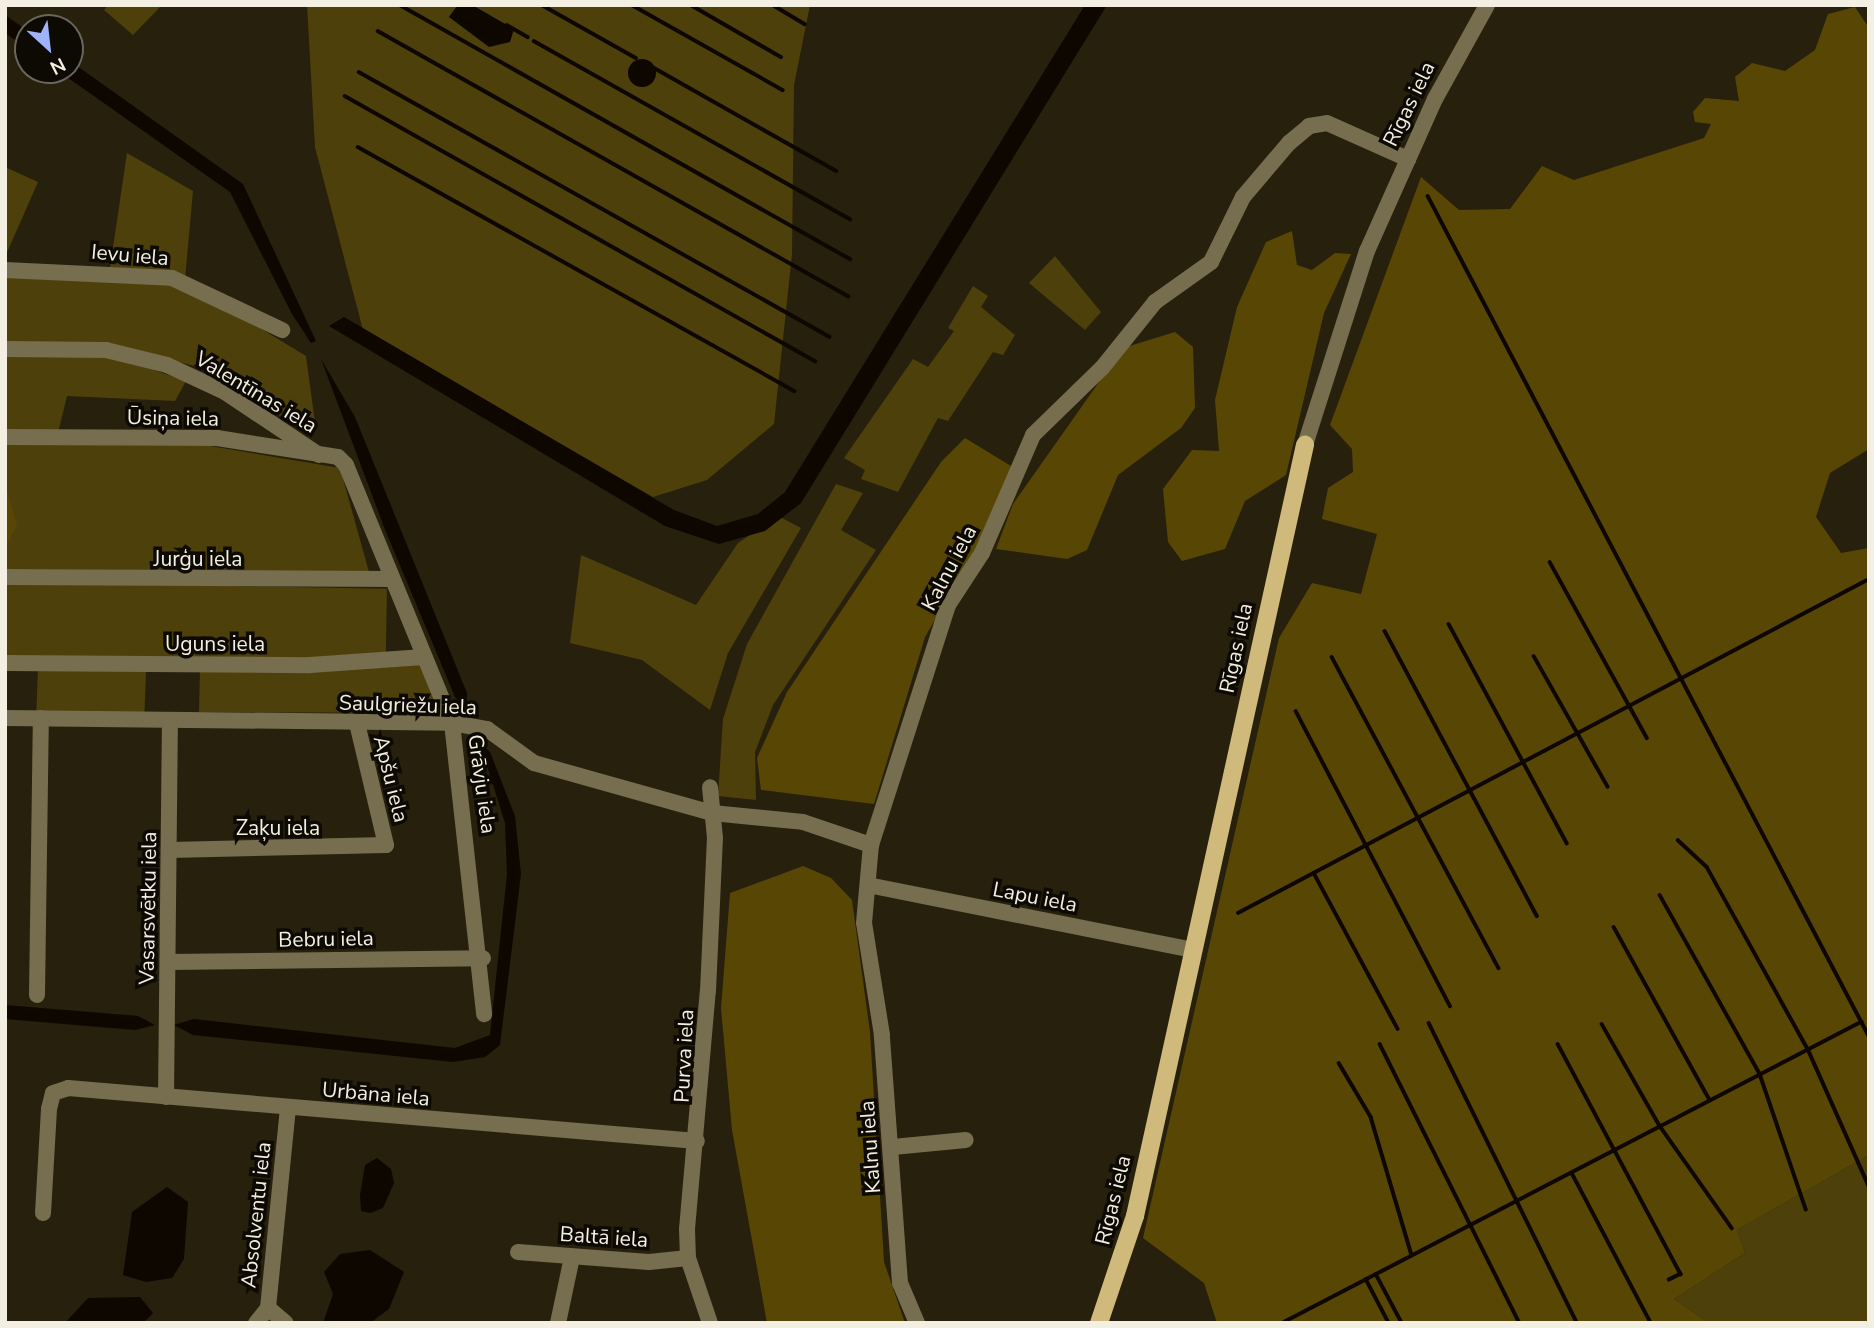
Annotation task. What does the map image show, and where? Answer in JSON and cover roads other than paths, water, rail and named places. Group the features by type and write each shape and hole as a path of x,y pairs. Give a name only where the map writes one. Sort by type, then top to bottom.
{"main road":[{"name":"Rīgas iela","path":"1099,1323 1135,1216 1305,445"}],"street":[{"name":"Rīgas iela","path":"1305,445 1352,289 1408,159 1487,5"},
{"name":"Kalnu iela","path":"917,1323 900,1283 893,1147 866,947 868,885 871,845 948,605 982,553 1046,419 1102,368 1155,302 1211,262 1259,175 1309,126 1327,122 1408,159"},
{"name":"Ievu iela","path":"5,270 172,278 282,330"},
{"name":"Valentīnas iela","path":"5,349 106,350 167,365 225,392 319,455"},
{"name":"Ūsiņa iela","path":"5,437 217,438 338,457"},
{"name":"Grāvju iela","path":"338,457 452,723 482,958 484,1014"},
{"name":"Jurģu iela","path":"5,577 390,579"},
{"name":"Uguns iela","path":"5,663 310,666 424,657"},
{"name":"Saulgriežu iela","path":"5,718 452,723 486,729 534,763 712,813 803,822 871,845"},
{"path":"37,995 41,718"},
{"name":"Vasarsvētku iela","path":"166,1097 170,721"},
{"name":"Apšu iela","path":"357,723 386,845"},
{"name":"Purva iela","path":"710,787 712,813 697,1141 688,1258 710,1323"},
{"name":"Zaķu iela","path":"170,850 386,845"},
{"name":"Lapu iela","path":"868,885 1193,950"},
{"name":"Bebru iela","path":"169,962 482,958"},
{"name":"Urbāna iela","path":"43,1213 53,1093 68,1088 697,1141"},
{"name":"Absolventu iela","path":"256,1323 268,1308 288,1108"},
{"path":"893,1147 966,1140"},
{"name":"Baltā iela","path":"518,1252 572,1257 688,1258"},
{"path":"558,1323 572,1257"},
{"path":"268,1308 286,1323"}],"waterway":[{"path":"400,5 850,259"},
{"path":"542,5 636,58"},
{"path":"632,5 783,90"},
{"path":"691,5 781,57"},
{"path":"773,5 805,24"},
{"path":"507,25 528,37"},
{"path":"378,31 848,296"},
{"path":"534,41 850,219"},
{"path":"649,65 836,171"},
{"path":"359,72 830,337"},
{"path":"345,96 815,361"},
{"path":"358,147 794,391"},
{"path":"1428,196 1869,1036"},
{"path":"1550,562 1647,738"},
{"path":"1238,913 1869,579"},
{"path":"1449,624 1567,843"},
{"path":"1385,631 1537,916"},
{"path":"1534,656 1608,787"},
{"path":"1332,657 1499,968"},
{"path":"1296,711 1450,1006"},
{"path":"1678,840 1707,867 1808,1049 1869,1186"},
{"path":"1314,873 1398,1029"},
{"path":"1660,895 1760,1074 1806,1209"},
{"path":"1614,927 1710,1100"},
{"path":"1282,1323 1861,1022"},
{"path":"1429,1023 1577,1323"},
{"path":"1602,1024 1660,1126 1732,1228"},
{"path":"1380,1044 1520,1323"},
{"path":"1558,1044 1681,1274 1669,1280"},
{"path":"1339,1063 1371,1117 1412,1255"},
{"path":"1572,1173 1651,1323"},
{"path":"1376,1274 1402,1323"},
{"path":"1366,1279 1389,1323"}]}
